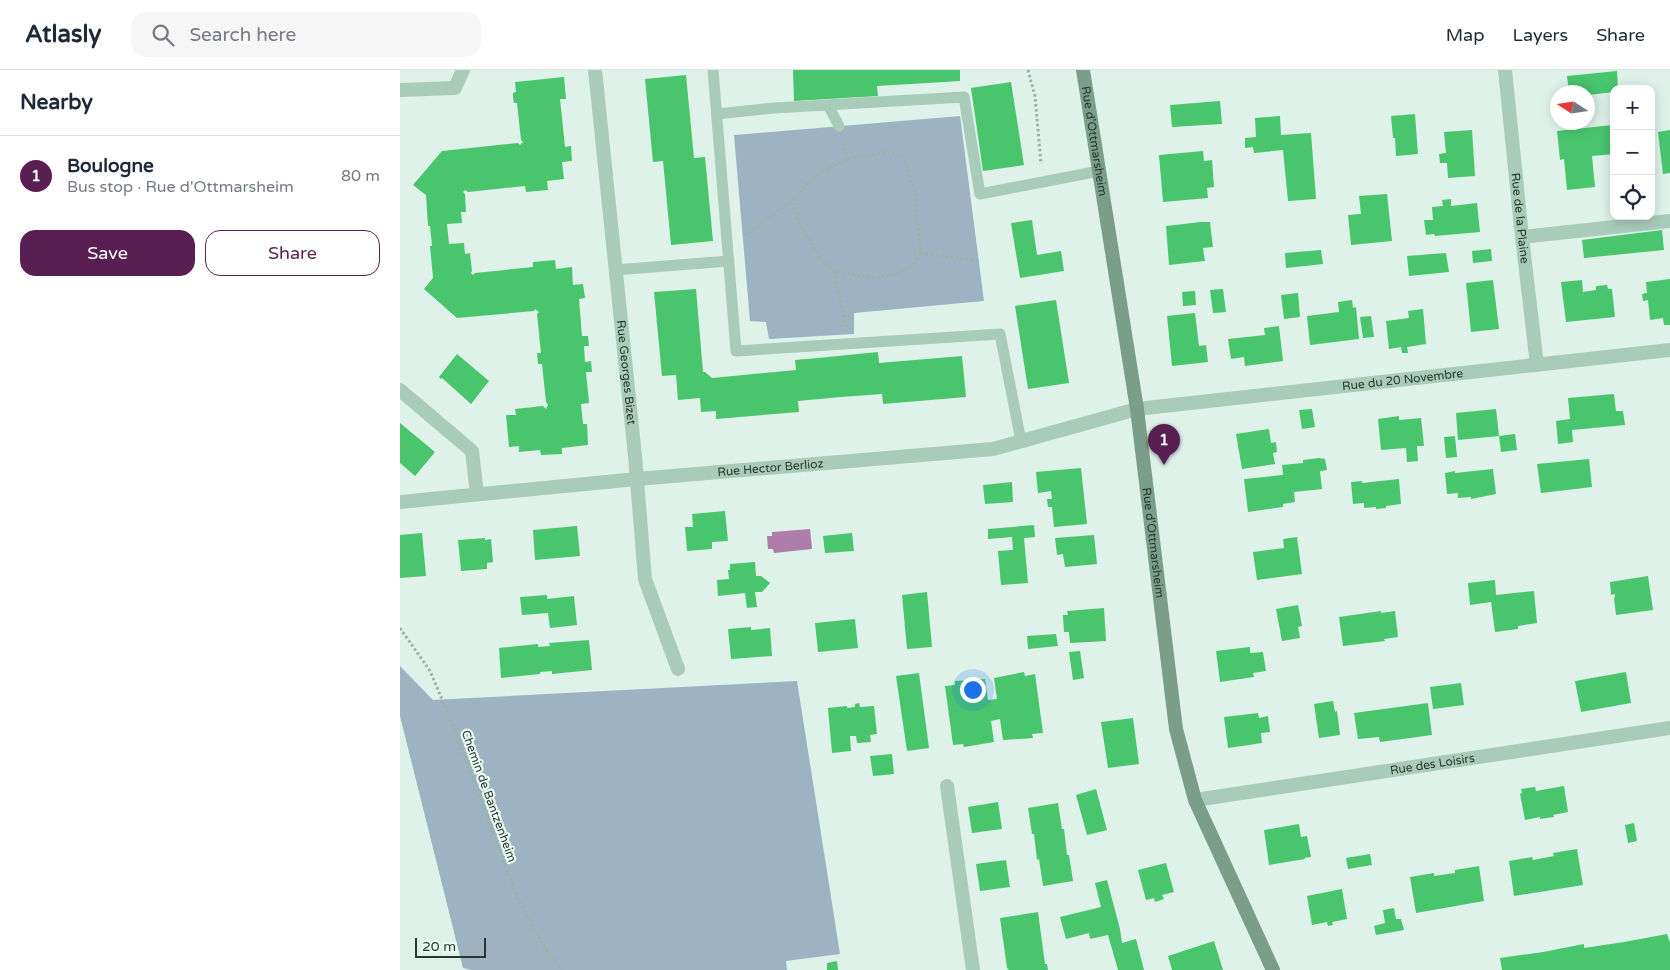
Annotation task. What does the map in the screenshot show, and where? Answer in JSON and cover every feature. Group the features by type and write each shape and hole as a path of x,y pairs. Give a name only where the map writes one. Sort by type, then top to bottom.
{"main road":[{"name":"Rue d'Ottmarsheim","path":"1083,70 1137,409 1176,729 1195,800 1273,970"}],"street":[{"path":"400,90 455,88 463,70"},
{"name":"Rue Georges Bizet","path":"594,70 637,479 645,579 678,669"},
{"name":"Rue de la Plaine","path":"1504,70 1537,365"},
{"path":"1522,237 1670,221"},
{"name":"Rue du 20 Novembre","path":"1137,409 1670,350"},
{"path":"400,390 472,451 478,494"},
{"name":"Rue Hector Berlioz","path":"400,502 637,479 993,449 1137,409"},
{"name":"Rue des Loisirs","path":"1195,800 1670,728"},
{"path":"947,786 972,970"}],"lane":[{"path":"714,70 736,351 849,339 1000,334 1022,441"},
{"path":"717,114 774,108 964,97 980,194 1099,171"},
{"path":"828,105 839,126"},
{"path":"616,270 729,261"}],"path":[{"path":"1028,70 1035,96 1042,182"},
{"path":"743,238 792,201 812,178 847,159 888,152 904,158 914,190 921,253 912,266 894,275 873,278 834,271 820,258 802,229 792,201"},
{"path":"921,253 979,261"},
{"path":"834,271 849,339"},
{"name":"Chemin de Bantzenheim","path":"400,628 430,671 455,730 518,900 549,955 562,970"}],"shaded area":[{"path":"960,116 984,301 854,313 854,334 769,339 766,322 750,321 734,135"},
{"path":"810,529 812,549 774,553 773,549 768,549 767,536 772,536 772,532"},
{"path":"400,666 433,700 797,681 840,954 786,961 787,970 471,970 463,968 400,716"}],"building":[{"path":"793,70 960,70 960,81 877,86 878,96 794,101"},
{"path":"1617,71 1618,85 1610,85 1610,92 1595,94 1595,85 1568,85 1567,76"},
{"path":"686,75 694,158 705,157 713,241 671,245 663,161 653,162 645,79"},
{"path":"564,77 566,99 560,99 565,147 571,146 572,161 562,162 564,179 547,181 548,190 526,192 525,186 468,192 465,190 463,192 465,194 466,212 461,212 462,223 447,224 449,244 464,243 465,254 470,253 471,273 473,275 475,273 533,267 533,262 555,260 556,269 572,267 573,285 583,284 585,298 579,299 582,336 588,336 589,346 584,346 585,362 591,361 592,372 586,372 589,403 581,404 583,424 587,424 588,445 562,448 562,454 541,455 540,450 519,452 519,446 509,447 506,415 516,415 515,409 543,406 546,409 548,405 546,402 542,364 538,364 537,353 541,353 537,314 539,312 535,309 534,311 457,318 424,289 433,278 430,226 428,226 426,195 413,185 442,151 518,143 520,145 523,142 521,140 517,103 514,103 513,97 513,93 516,92 515,82"},
{"path":"1011,82 1024,165 983,171 971,88"},
{"path":"1220,101 1222,124 1172,127 1170,105"},
{"path":"1415,114 1418,154 1396,156 1391,116"},
{"path":"1280,116 1281,135 1311,133 1316,199 1288,201 1283,150 1254,153 1253,147 1245,148 1245,138 1256,137 1255,118"},
{"path":"1610,125 1610,154 1592,156 1595,187 1567,190 1564,159 1560,160 1557,131 1595,130 1595,127"},
{"path":"1472,130 1475,176 1448,178 1447,163 1440,163 1439,154 1446,153 1444,132"},
{"path":"1670,130 1670,173 1663,174 1658,132"},
{"path":"1203,151 1204,161 1212,160 1214,187 1207,188 1208,198 1163,202 1159,155"},
{"path":"1387,194 1392,241 1351,245 1348,215 1361,214 1359,196"},
{"path":"1451,199 1451,206 1477,203 1480,232 1426,235 1424,220 1433,220 1432,207 1443,206 1442,200"},
{"path":"1032,220 1037,255 1061,251 1064,271 1020,278 1011,223"},
{"path":"1210,222 1213,247 1203,248 1205,261 1169,265 1166,226"},
{"path":"1662,230 1664,250 1584,258 1582,240"},
{"path":"1491,249 1492,261 1473,263 1472,251"},
{"path":"1321,250 1323,264 1286,268 1285,253"},
{"path":"1446,253 1449,272 1409,276 1407,256"},
{"path":"1670,279 1670,325 1664,325 1663,318 1650,320 1648,300 1643,301 1642,294 1647,293 1646,282"},
{"path":"1493,280 1499,329 1471,332 1466,283"},
{"path":"1582,280 1583,292 1596,290 1596,286 1607,285 1608,289 1612,289 1615,317 1566,322 1561,282"},
{"path":"696,289 703,372 712,378 796,370 795,360 878,352 879,363 962,356 966,397 883,404 882,394 841,397 798,401 799,412 716,419 716,411 701,412 700,398 678,400 676,375 662,376 654,292"},
{"path":"1223,289 1226,312 1213,313 1210,290"},
{"path":"1195,291 1196,305 1183,306 1182,292"},
{"path":"1298,293 1300,317 1284,319 1281,295"},
{"path":"1056,300 1069,383 1028,389 1015,306"},
{"path":"1352,300 1353,308 1356,307 1359,339 1310,345 1307,316 1339,312 1338,302"},
{"path":"1423,309 1426,344 1407,347 1408,353 1402,353 1401,347 1389,349 1386,321 1409,318 1408,311"},
{"path":"1195,313 1199,346 1206,345 1208,362 1172,366 1167,316"},
{"path":"1371,316 1374,337 1363,338 1360,317"},
{"path":"1279,326 1283,361 1245,366 1244,357 1231,359 1228,339 1265,335 1264,328"},
{"path":"457,354 489,381 471,404 439,377"},
{"path":"1614,394 1616,411 1623,411 1625,425 1572,430 1573,442 1558,444 1556,421 1570,419 1568,398"},
{"path":"1312,409 1315,427 1302,429 1299,410"},
{"path":"1496,409 1499,436 1458,440 1456,413"},
{"path":"1399,416 1399,420 1421,418 1424,446 1417,446 1418,461 1407,462 1406,448 1381,450 1378,419"},
{"path":"400,423 435,452 415,476 400,463"},
{"path":"1269,429 1271,443 1276,442 1277,452 1273,453 1275,464 1242,469 1236,434"},
{"path":"1515,434 1517,450 1501,452 1499,436"},
{"path":"1455,436 1457,457 1446,458 1444,437"},
{"path":"1325,459 1327,470 1320,471 1322,489 1294,492 1295,502 1283,504 1283,507 1248,512 1244,479 1283,475 1282,465 1303,463 1303,460"},
{"path":"1589,459 1592,487 1541,493 1537,464"},
{"path":"1081,468 1087,524 1054,527 1052,507 1048,507 1047,499 1052,499 1051,491 1038,493 1036,472"},
{"path":"1493,469 1496,494 1471,499 1471,497 1458,498 1458,493 1447,494 1445,473"},
{"path":"1399,479 1401,504 1376,509 1376,507 1364,508 1364,503 1353,504 1351,482 1362,481 1362,483"},
{"path":"1012,482 1013,502 985,504 983,485"},
{"path":"725,511 728,541 712,542 712,549 687,551 685,527 693,527 692,514"},
{"path":"1034,525 1035,537 1024,538 1028,583 1001,585 998,551 1013,550 1012,537 988,539 988,529"},
{"path":"577,526 580,556 535,560 533,530"},
{"path":"422,533 426,576 400,578 400,535"},
{"path":"852,533 854,551 825,553 823,536"},
{"path":"1094,535 1097,564 1065,567 1063,554 1057,555 1055,538"},
{"path":"1297,537 1302,574 1257,580 1253,552 1284,548 1283,539"},
{"path":"485,538 485,540 491,539 493,562 487,563 487,569 461,571 458,540"},
{"path":"755,562 756,576 761,576 770,583 762,592 755,592 757,607 747,608 745,593 718,596 717,580 729,579 728,570 730,570 730,564"},
{"path":"1648,576 1653,610 1616,615 1615,594 1611,595 1610,582"},
{"path":"1495,580 1496,595 1534,591 1537,623 1518,626 1518,629 1495,632 1491,602 1470,605 1468,583"},
{"path":"927,592 932,647 907,649 902,595"},
{"path":"547,595 547,599 574,596 577,625 550,628 548,613 522,615 520,597"},
{"path":"1298,605 1302,626 1298,627 1300,638 1282,641 1276,609"},
{"path":"1104,608 1106,641 1070,643 1069,632 1064,632 1063,615 1068,615 1067,611"},
{"path":"1381,611 1381,613 1395,611 1398,637 1384,639 1385,641 1343,646 1339,617"},
{"path":"855,619 858,648 818,652 815,623"},
{"path":"751,627 751,630 770,628 772,656 731,659 728,629"},
{"path":"1056,634 1058,646 1028,649 1027,636"},
{"path":"589,640 592,670 552,674 552,671 540,672 540,674 501,678 499,648 538,644 538,647 550,646 549,643"},
{"path":"1250,647 1250,653 1263,652 1266,671 1253,673 1254,677 1220,682 1216,651"},
{"path":"1080,651 1084,678 1073,680 1069,652"},
{"path":"1024,672 1025,676 1035,674 1043,733 1032,734 1033,738 1003,740 1000,719 991,721 994,742 964,747 963,744 953,745 945,686 955,685 955,681 985,679 988,700 997,699 994,678"},
{"path":"1626,672 1631,703 1581,712 1575,681"},
{"path":"919,673 929,748 907,751 896,676"},
{"path":"1461,683 1464,705 1433,709 1430,687"},
{"path":"1333,701 1335,712 1337,711 1340,735 1319,738 1314,704"},
{"path":"859,703 860,707 874,706 877,734 870,735 871,742 857,743 856,736 850,736 851,751 832,753 828,708 855,707 855,704"},
{"path":"1428,703 1432,735 1380,742 1379,737 1358,739 1354,713"},
{"path":"1258,713 1259,718 1268,716 1270,732 1261,733 1262,743 1228,748 1224,717"},
{"path":"1133,718 1139,764 1108,768 1101,722"},
{"path":"892,754 894,774 873,776 870,756"},
{"path":"1564,786 1568,812 1553,815 1554,817 1525,820 1520,794 1522,793 1521,789 1535,787 1536,791"},
{"path":"1096,789 1107,830 1087,835 1076,795"},
{"path":"998,802 1002,829 972,833 968,807"},
{"path":"1058,803 1073,881 1043,886 1028,808"},
{"path":"1634,823 1637,841 1628,843 1625,825"},
{"path":"1299,824 1301,837 1307,836 1311,857 1269,865 1264,830"},
{"path":"1577,849 1583,885 1514,896 1509,861 1532,857 1533,860 1554,856 1553,853"},
{"path":"1370,854 1372,865 1348,869 1346,858"},
{"path":"1006,860 1010,887 980,891 976,864"},
{"path":"1166,863 1174,892 1162,895 1164,899 1155,902 1154,898 1146,900 1138,870"},
{"path":"1479,866 1484,901 1416,913 1410,877 1434,873 1434,876 1455,873 1455,870"},
{"path":"1107,880 1122,943 1136,939 1144,970 1118,970 1108,935 1090,939 1089,933 1066,939 1060,917 1101,907 1095,883"},
{"path":"1342,889 1347,919 1332,922 1333,925 1328,926 1327,922 1312,925 1307,896"},
{"path":"1394,908 1396,919 1401,919 1404,930 1376,935 1374,926 1385,923 1383,910"},
{"path":"1038,912 1045,964 1047,964 1048,970 1009,970 1007,968 1000,918"},
{"path":"1667,934 1670,943 1670,970 1502,970 1500,958 1584,944 1584,948"},
{"path":"1214,941 1223,970 1172,970 1168,956"},
{"path":"837,961 838,970 827,970 827,963"}],"place":[{"name":"Boulogne","path":"1164,465"}]}
